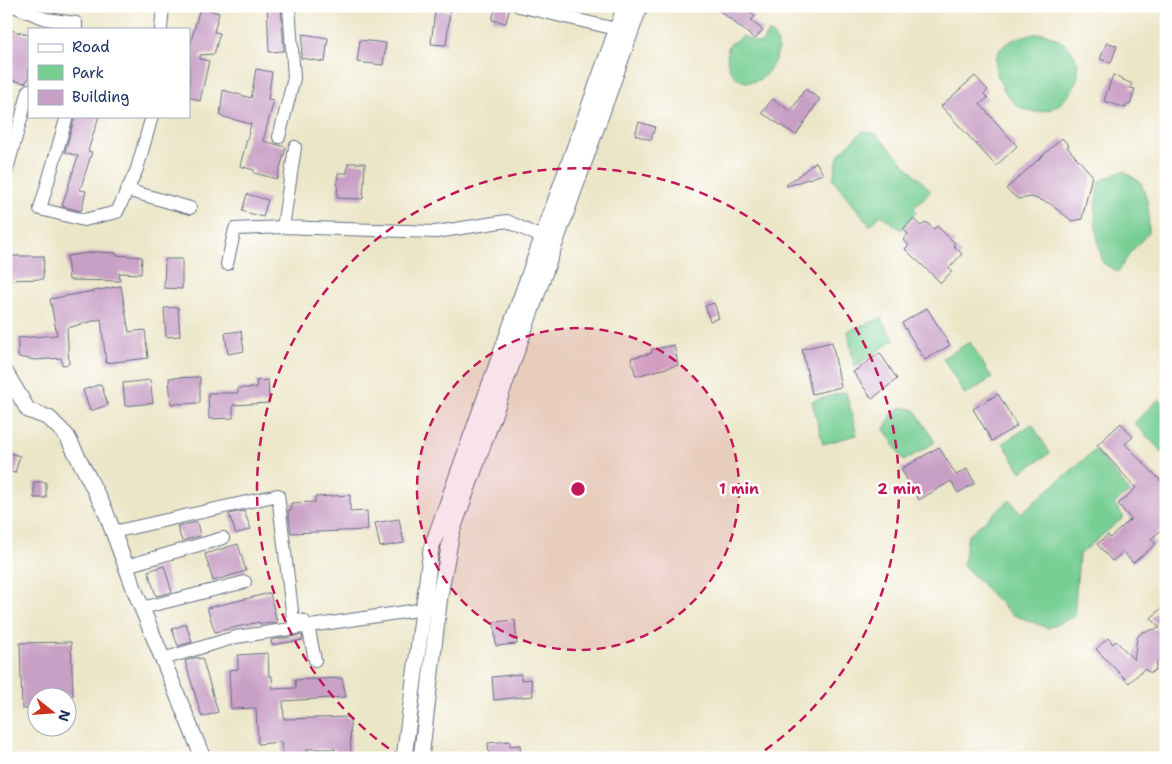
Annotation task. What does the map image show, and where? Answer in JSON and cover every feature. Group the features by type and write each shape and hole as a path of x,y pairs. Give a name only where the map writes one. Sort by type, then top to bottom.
{"street":[{"path":"13,6 44,24 76,23 76,28"},
{"path":"161,28 163,6"},
{"path":"279,137 294,78 289,6"},
{"path":"519,6 616,29"},
{"path":"404,758 430,549 625,6"},
{"path":"421,758 439,608 452,532 640,6"},
{"path":"6,173 28,94"},
{"path":"66,118 40,209 84,220 117,212 137,169 151,118"},
{"path":"283,227 295,147"},
{"path":"126,190 190,208"},
{"path":"227,264 235,229 283,227 436,232 507,221 541,237"},
{"path":"6,373 28,410 49,418 67,436 105,510 142,608 203,758"},
{"path":"113,532 278,495 293,619 304,621 308,626 315,660"},
{"path":"126,566 223,538"},
{"path":"142,608 245,582"},
{"path":"163,659 236,637 439,608"}],"green space":[{"path":"767,33 771,33 777,41 778,50 776,57 769,70 761,78 752,82 743,81 735,76 730,69 727,58 729,45 743,36 757,43 762,43"},
{"path":"1043,33 1067,46 1077,63 1077,81 1067,97 1053,108 1035,112 1017,105 1001,84 996,61 998,52 1011,41"},
{"path":"863,131 876,134 931,191 914,208 916,212 901,230 881,215 870,226 833,179 839,154"},
{"path":"1123,171 1141,183 1148,203 1149,232 1130,253 1118,272 1103,263 1096,232 1095,213 1100,181"},
{"path":"881,318 894,340 854,367 848,331"},
{"path":"970,342 992,378 965,395 943,358"},
{"path":"846,392 857,435 823,444 812,401"},
{"path":"1159,399 1166,406 1166,456 1134,423"},
{"path":"902,407 915,410 935,442 904,461 884,429 893,413"},
{"path":"1032,424 1050,453 1021,472 1003,443"},
{"path":"1095,450 1130,491 1114,504 1124,517 1079,555 1074,617 1048,628 1011,614 963,565 968,535 1010,500 1021,513"}],"building":[{"path":"267,6 281,6 284,51 269,52"},
{"path":"496,6 510,6 506,23 492,20"},
{"path":"714,6 744,6 755,16 751,21 763,30 755,39"},
{"path":"200,7 219,13 214,32 220,33 214,54 200,55 200,59 209,61 200,101 190,97 190,46"},
{"path":"435,10 450,11 446,45 431,44"},
{"path":"6,29 28,35 28,79 25,83 6,79"},
{"path":"303,34 328,38 325,62 301,58"},
{"path":"360,40 386,43 383,65 357,62"},
{"path":"1107,42 1117,46 1111,63 1100,59"},
{"path":"256,69 272,72 268,99 274,100 263,141 286,147 277,179 254,173 254,170 240,166 251,124 220,116 223,90 251,98"},
{"path":"1113,75 1132,84 1130,88 1135,89 1130,105 1127,104 1126,108 1104,101"},
{"path":"975,76 988,90 984,94 988,98 980,104 1017,146 996,166 941,106"},
{"path":"805,89 820,99 796,135 762,113 772,99 791,111"},
{"path":"74,118 98,118 88,151 92,152 80,190 86,191 81,211 62,206 78,156 65,152"},
{"path":"639,122 655,127 651,140 635,135"},
{"path":"1062,138 1069,146 1067,147 1092,175 1082,219 1072,221 1049,203 1031,197 1018,199 1006,189"},
{"path":"816,162 823,174 786,185"},
{"path":"348,163 365,163 363,199 337,198 338,173 347,173"},
{"path":"247,194 268,200 263,217 242,211"},
{"path":"913,219 921,226 926,222 934,229 937,226 955,243 953,245 962,254 949,268 952,271 941,283 905,249 909,245 903,240 908,234 903,229"},
{"path":"96,252 142,257 141,274 119,273 120,281 69,280 67,256"},
{"path":"6,256 44,256 43,279 6,280"},
{"path":"165,259 182,259 182,289 164,288"},
{"path":"121,286 129,332 145,330 148,358 106,363 101,319 67,328 69,364 62,365 61,358 36,360 18,357 18,338 57,335 50,299"},
{"path":"714,303 719,318 710,321 705,306"},
{"path":"178,307 180,336 166,337 164,308"},
{"path":"927,308 950,345 925,360 902,323"},
{"path":"241,331 244,351 228,354 225,333"},
{"path":"832,342 841,387 812,394 802,349"},
{"path":"674,345 678,365 636,376 631,358 652,353 651,350"},
{"path":"880,353 897,379 872,399 853,372"},
{"path":"200,377 200,403 171,404 169,378"},
{"path":"150,380 153,403 125,406 123,383"},
{"path":"268,380 269,403 233,405 233,418 209,419 208,393 238,393 238,388 257,388 256,381"},
{"path":"101,384 108,405 90,411 83,390"},
{"path":"998,394 1017,426 992,441 973,409"},
{"path":"1121,423 1133,437 1125,444 1166,486 1166,526 1151,539 1156,544 1133,563 1123,552 1112,561 1097,544 1108,535 1110,538 1131,519 1118,504 1136,488 1097,445"},
{"path":"939,447 956,475 967,469 975,483 958,493 951,481 919,500 901,469"},
{"path":"6,452 20,456 15,473 6,471"},
{"path":"34,482 46,482 46,498 34,498"},
{"path":"350,495 350,512 367,511 368,530 291,533 288,510 291,510 291,503 315,502 315,497"},
{"path":"244,511 251,529 236,534 229,514"},
{"path":"399,519 404,543 380,547 375,523"},
{"path":"197,522 200,536 182,541 177,526"},
{"path":"238,544 246,571 213,581 205,554"},
{"path":"164,566 172,592 156,596 148,571"},
{"path":"270,593 277,623 260,624 259,622 215,632 207,608"},
{"path":"1166,604 1166,654 1157,662 1155,670 1151,673 1144,669 1129,683 1096,649 1108,638 1113,644 1116,641 1134,660 1137,638 1142,632 1160,628 1151,618"},
{"path":"515,620 517,644 496,646 494,622"},
{"path":"186,624 192,642 178,646 172,629"},
{"path":"302,635 303,640 272,645 271,640"},
{"path":"71,642 73,686 28,686 28,709 22,709 20,643"},
{"path":"268,653 269,676 272,676 273,689 296,688 295,680 342,678 346,697 283,701 284,719 350,717 351,757 335,757 335,749 307,749 308,758 283,758 281,742 258,744 256,708 231,709 229,670 238,669 238,655"},
{"path":"198,657 198,659 202,658 218,712 202,717 185,661"},
{"path":"521,674 521,680 531,679 533,696 494,700 492,677"},
{"path":"510,741 510,746 520,745 521,758 489,758 488,743"}]}
